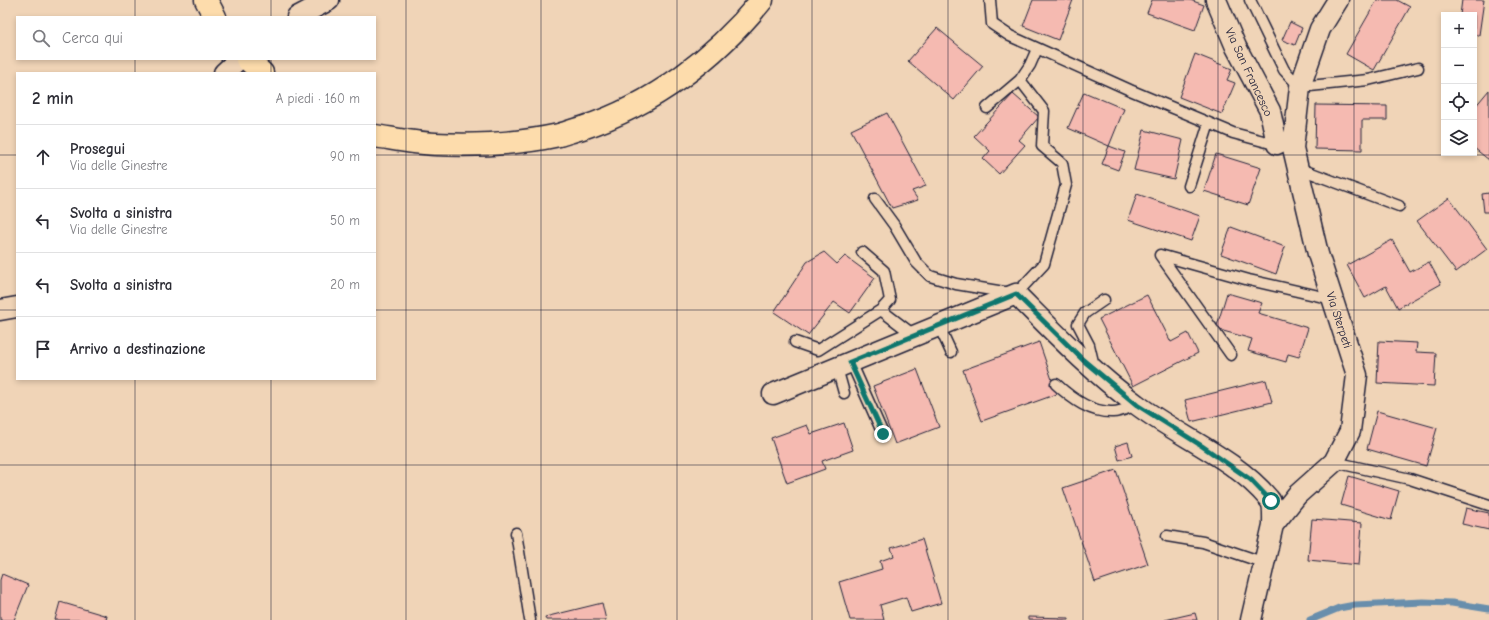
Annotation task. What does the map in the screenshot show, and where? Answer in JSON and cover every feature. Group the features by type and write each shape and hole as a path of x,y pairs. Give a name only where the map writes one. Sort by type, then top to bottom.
{"highway":[{"path":"206,0 214,16"},
{"path":"376,136 434,144 504,144 559,135 597,123 630,109 673,83 717,48 762,0"},
{"path":"248,60 261,72"}],"street":[{"path":"299,16 329,0"},
{"name":"Via San Francesco","path":"1216,0 1236,47 1270,111 1285,146"},
{"name":"Via Sterpeti","path":"1251,620 1273,525 1297,495 1334,462 1350,431 1357,375 1318,254 1298,168 1285,146 1300,87 1320,29 1338,0"},
{"path":"225,72 239,60"},
{"path":"773,394 1016,294 1083,360 1137,405 1202,446 1251,480 1271,501 1273,525"},
{"path":"0,310 16,307"}],"lane":[{"path":"990,0 992,24 1010,36 1130,90 1233,133 1285,146"},
{"path":"1250,0 1284,70 1300,87 1368,80 1418,68"},
{"path":"987,108 1020,80 1030,65 1037,49"},
{"path":"875,199 894,225 916,262 930,276 956,284 1016,294 1044,264 1066,185 1062,163 1042,146 1044,111 1020,80"},
{"path":"1189,186 1209,123"},
{"path":"1298,168 1400,206"},
{"path":"795,342 818,350 881,310 890,300 884,271 862,252"},
{"path":"1231,355 1160,255 1249,280 1332,299"},
{"path":"1095,371 1089,345 1078,324 1085,313 1104,300"},
{"path":"881,310 915,336"},
{"path":"939,326 952,352"},
{"path":"844,365 844,393"},
{"path":"844,365 883,434"},
{"path":"1056,384 1071,398 1096,411 1114,412 1137,405"},
{"path":"1334,462 1410,479 1489,504"},
{"path":"516,533 530,620"},
{"path":"1167,536 1203,542 1264,563"}],"building":[{"path":"1033,0 1073,0 1058,40 1023,26"},
{"path":"1152,0 1190,0 1204,5 1195,30 1147,13"},
{"path":"1377,0 1397,0 1410,7 1374,70 1346,54"},
{"path":"1462,0 1484,0 1479,35 1477,35 1477,12 1460,12"},
{"path":"1290,22 1302,28 1295,45 1282,40"},
{"path":"937,28 983,66 954,100 908,61"},
{"path":"1195,54 1232,69 1227,80 1235,83 1222,114 1179,97"},
{"path":"1489,90 1489,160 1477,150 1477,104"},
{"path":"1084,92 1124,109 1109,146 1068,128"},
{"path":"1013,94 1039,117 1019,140 1025,145 999,174 983,159 990,151 974,136"},
{"path":"1316,105 1387,106 1387,120 1362,120 1362,150 1315,149"},
{"path":"887,113 926,186 912,191 918,200 892,208 851,130"},
{"path":"1144,130 1183,140 1174,179 1134,170"},
{"path":"1109,146 1125,152 1118,170 1102,164"},
{"path":"1216,154 1261,168 1248,205 1204,191"},
{"path":"1489,193 1489,212 1484,212 1482,194"},
{"path":"1137,194 1200,216 1191,241 1128,220"},
{"path":"1449,198 1487,249 1456,272 1417,221"},
{"path":"1231,227 1285,247 1276,274 1221,254"},
{"path":"1392,240 1410,272 1429,262 1441,284 1398,308 1386,286 1365,298 1347,265"},
{"path":"824,252 837,264 845,256 875,278 850,313 834,302 808,335 774,312 807,262"},
{"path":"1227,293 1262,303 1258,313 1308,328 1299,357 1288,354 1286,362 1248,351 1252,339 1216,329"},
{"path":"1147,295 1171,342 1188,333 1198,353 1133,386 1099,319"},
{"path":"1379,341 1417,343 1416,352 1436,353 1434,386 1377,383"},
{"path":"1039,342 1057,394 982,421 963,370"},
{"path":"917,369 939,427 895,444 873,386"},
{"path":"1266,380 1272,402 1191,422 1185,400"},
{"path":"1377,411 1437,428 1426,466 1367,449"},
{"path":"844,423 853,450 822,461 825,469 787,483 771,438 807,425 811,434"},
{"path":"1128,442 1132,456 1119,460 1115,446"},
{"path":"1116,470 1148,564 1095,582 1063,488"},
{"path":"1349,476 1399,491 1391,520 1341,505"},
{"path":"1466,508 1489,513 1489,530 1462,524"},
{"path":"1312,519 1362,523 1359,565 1308,560"},
{"path":"922,539 941,603 911,612 906,597 880,605 884,620 850,620 839,582 882,569 880,561 894,556 891,548"},
{"path":"2,574 28,585 14,620 0,620 0,580"},
{"path":"60,602 107,616 106,620 55,620"},
{"path":"602,603 606,620 546,620 545,617"},
{"path":"1195,613 1197,620 1165,620"},
{"path":"1028,617 1069,618 1069,620 1028,620"}],"waterway":[{"path":"1310,620 1339,608 1355,605 1423,602 1452,603 1489,609"}],"route":[{"path":"883,434 850,362 1016,294 1083,360 1137,405 1202,446 1251,480 1271,501"}]}
